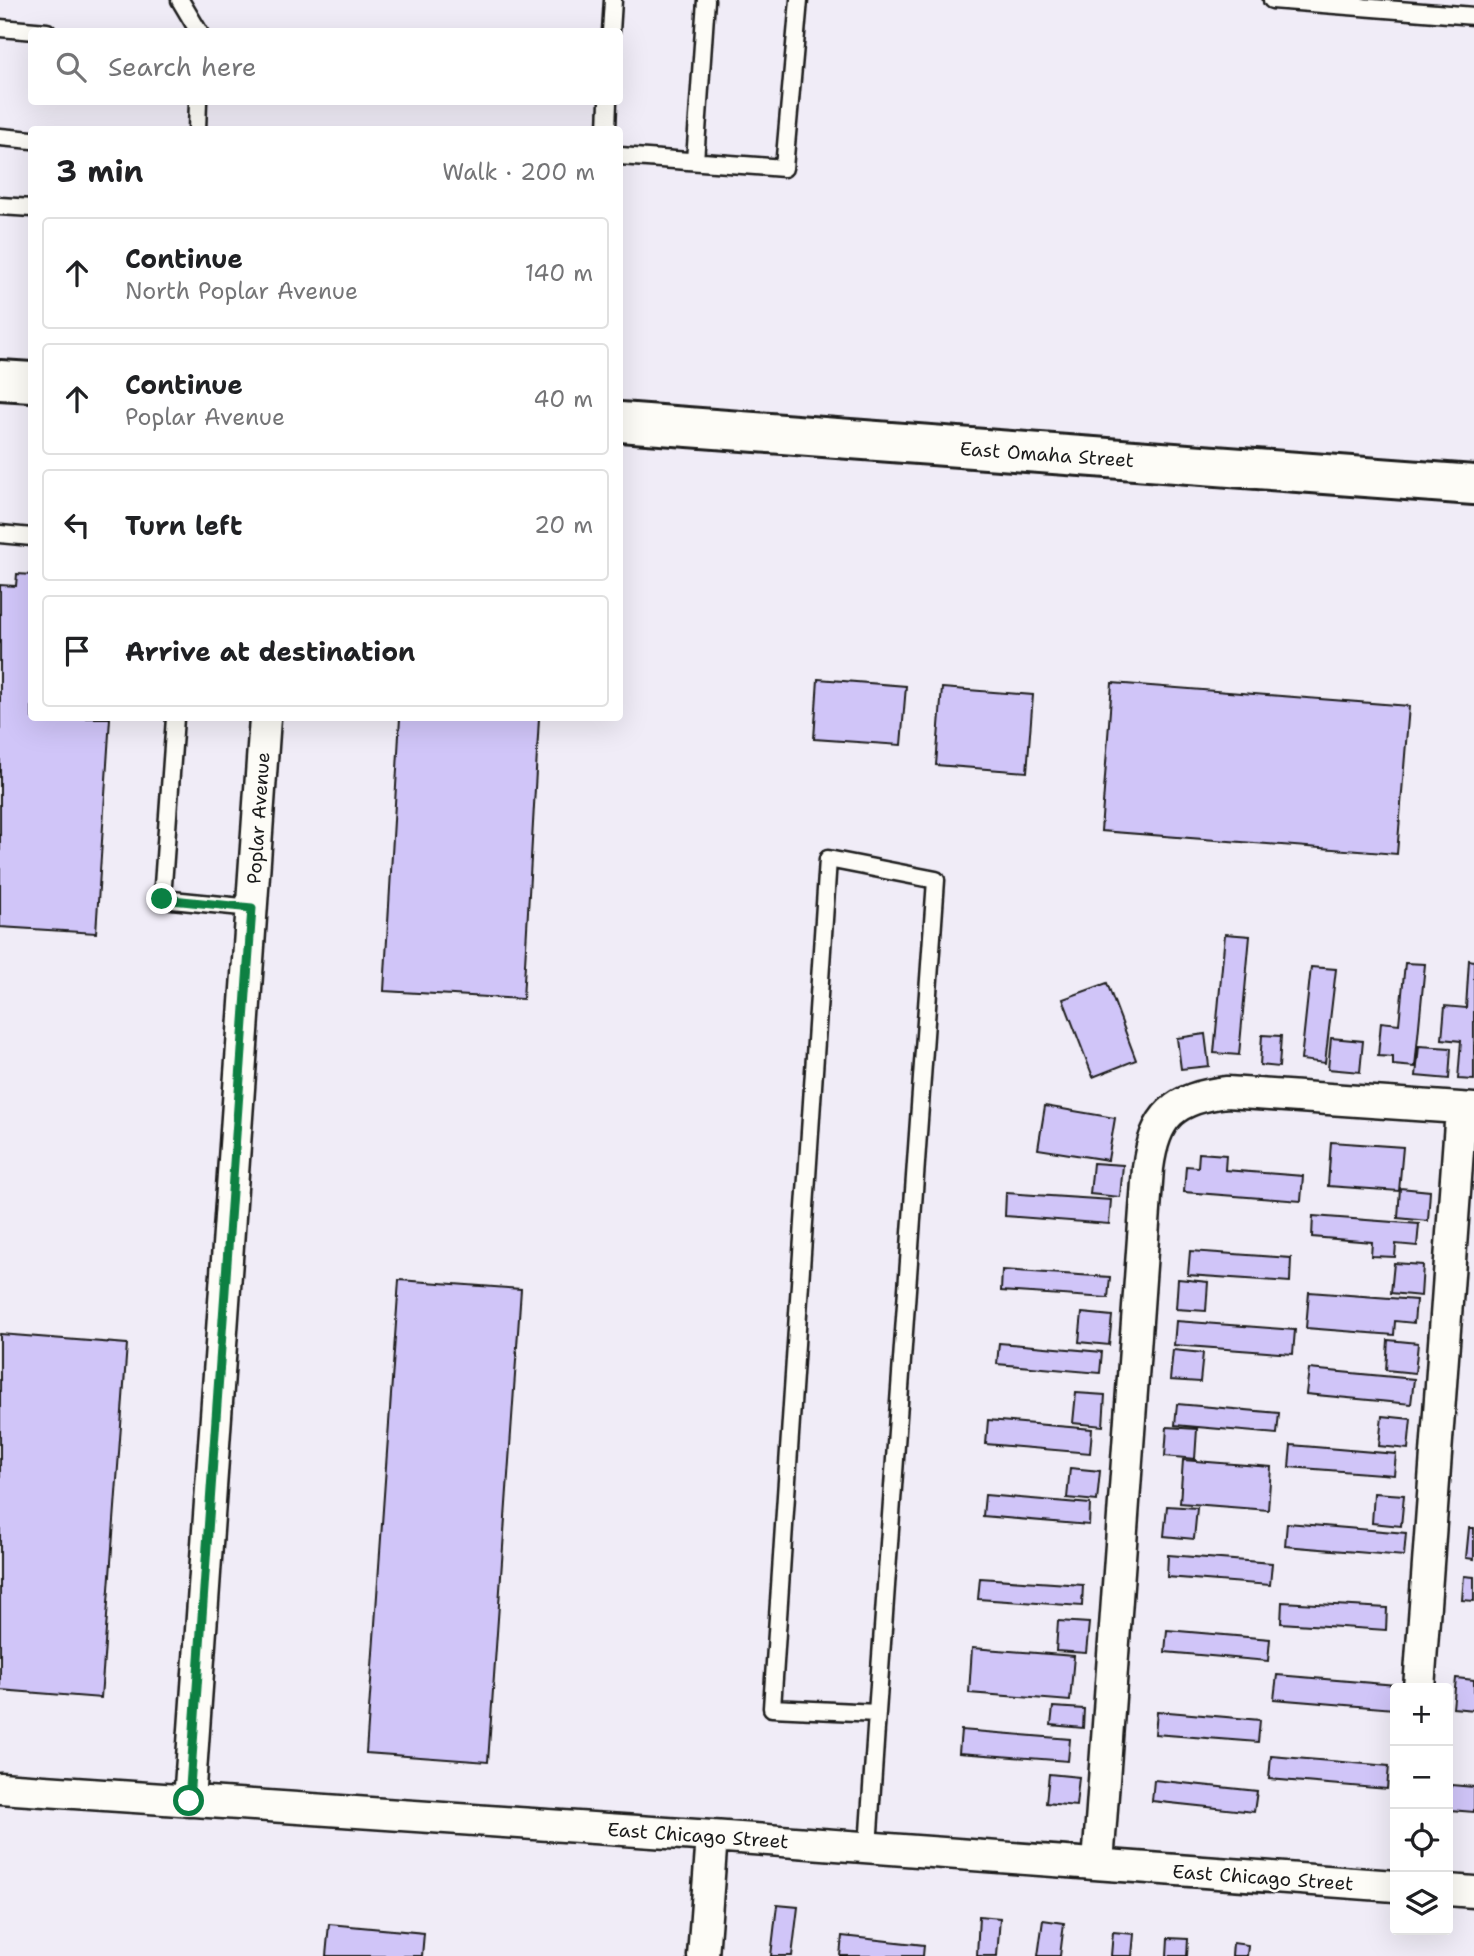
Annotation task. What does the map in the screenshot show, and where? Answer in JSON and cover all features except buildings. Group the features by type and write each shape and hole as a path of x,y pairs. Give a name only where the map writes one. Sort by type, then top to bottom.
{"main road":[{"path":"0,380 28,382"},
{"name":"East Omaha Street","path":"623,422 1474,485"}],"street":[{"name":"Poplar Avenue","path":"189,1801 265,721"},
{"path":"1098,1864 1148,1168 1158,1127 1168,1113 1184,1101 1203,1094 1227,1092 1467,1109 1419,1683"},
{"name":"East Chicago Street","path":"0,1788 1390,1886"},
{"path":"703,1956 712,1836"},
{"path":"1453,1890 1474,1892"}],"lane":[{"path":"180,0 197,28"},
{"path":"611,28 613,0"},
{"path":"695,162 706,0"},
{"path":"623,156 783,168 799,0"},
{"path":"1272,0 1474,16"},
{"path":"0,28 28,30"},
{"path":"197,126 198,105"},
{"path":"607,126 608,105"},
{"path":"0,137 28,140"},
{"path":"0,206 28,208"},
{"path":"0,534 28,537"},
{"path":"175,721 162,899 252,908"},
{"path":"868,1847 936,880 828,859 772,1709 877,1713"}],"route":[{"path":"162,899 252,908 189,1801"}]}
